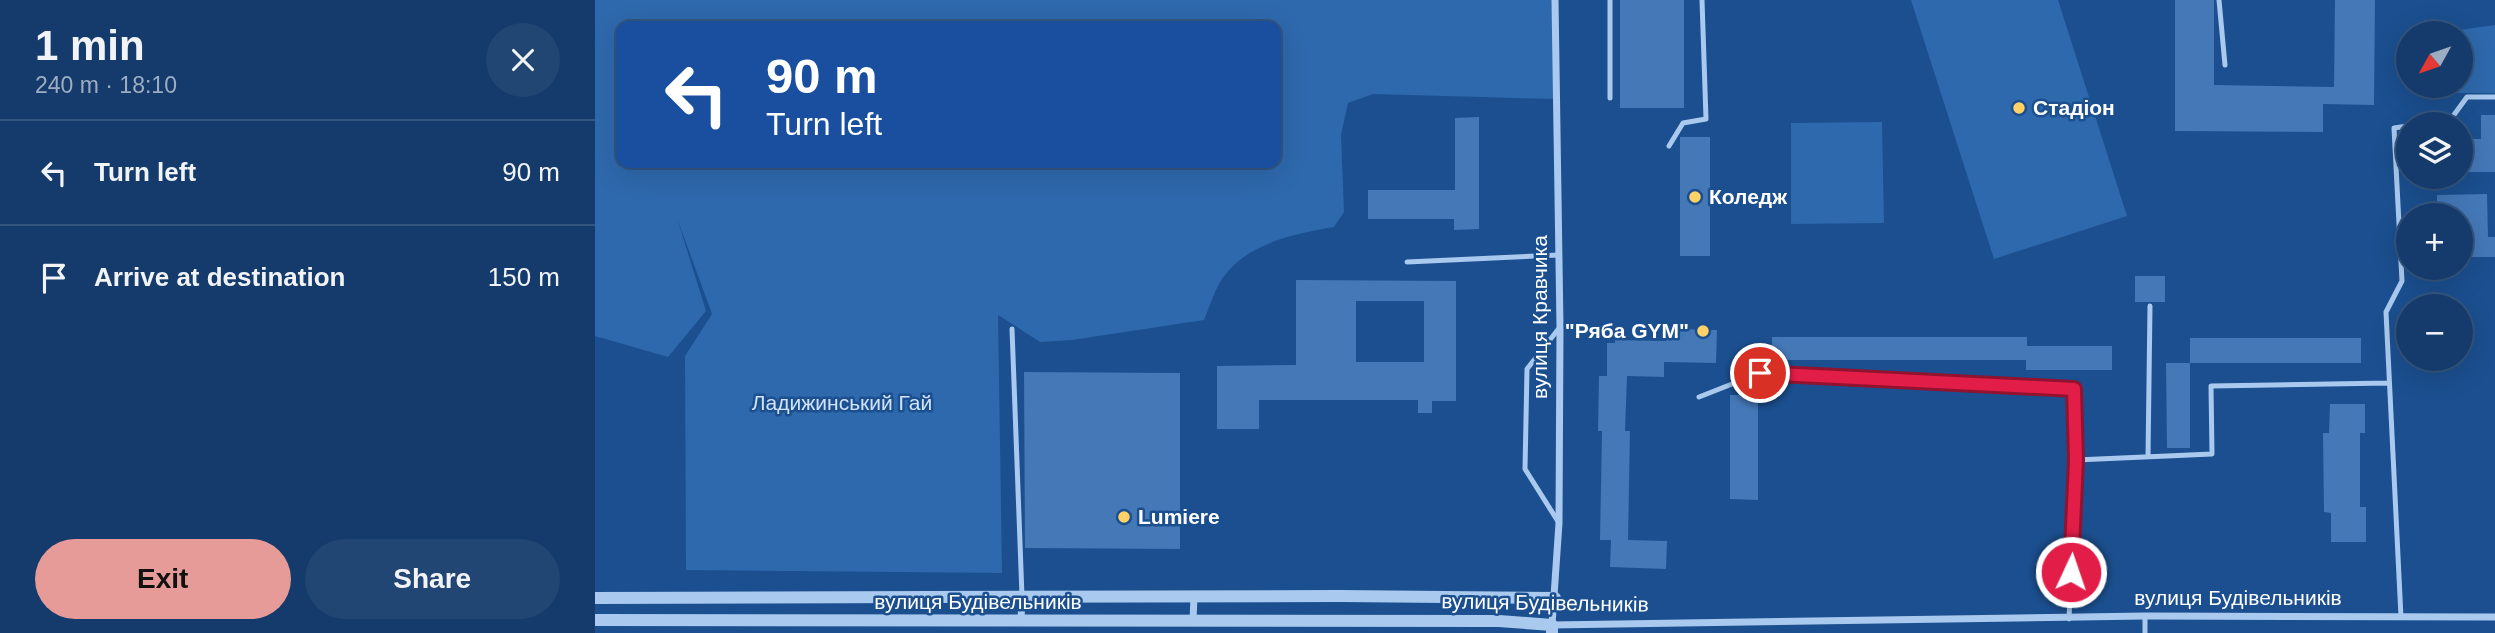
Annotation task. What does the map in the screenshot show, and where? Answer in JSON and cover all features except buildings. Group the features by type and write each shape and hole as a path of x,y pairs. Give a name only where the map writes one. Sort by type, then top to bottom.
{"street":[{"name":"вулиця Кравчика","path":"1552,629 1559,523 1560,327 1555,0"},
{"path":"1021,622 1022,596"},
{"path":"1193,622 1194,596"},
{"path":"595,598 1555,598"},
{"name":"вулиця Будівельників","path":"595,620 1021,622 1067,628 1193,622 1499,621 1552,629 1638,629 2145,616 2495,617"}],"lane":[{"path":"1609,98 1610,0"},
{"path":"1669,146 1683,123 1706,119 1702,0"},
{"path":"2219,0 2225,65"},
{"path":"2456,112 2467,97 2495,97"},
{"path":"2396,128 2396,166"},
{"path":"2397,189 2402,281 2386,312 2401,617"},
{"path":"1407,262 1559,255"},
{"path":"2148,457 2150,306"},
{"path":"1559,523 1525,469 1527,369 1560,327"},
{"path":"1012,329 1022,596"},
{"path":"1699,397 1760,373 2074,389 2076,460 2069,620"},
{"path":"2076,460 2213,454 2211,386 2388,383"},
{"path":"2145,616 2145,633"}],"green space":[{"name":"Ладижинський Гай","path":"595,0 1556,0 1556,99 1373,94 1348,103 1341,135 1344,212 1334,227 1270,243 1241,259 1219,284 1204,320 1072,340 1040,342 998,315 1002,573 686,570 685,356 712,314 677,218 706,311 668,357 595,336"},
{"name":"Стадіон","path":"1911,0 2058,0 2127,216 1994,259"},
{"path":"2495,25 2495,93 2473,93 2473,28"},
{"path":"1882,122 1884,223 1791,224 1791,123"}],"place":[{"name":"Стадіон","path":"2019,108"},
{"name":"Коледж","path":"1695,197"},
{"name":"\"Ряба GYM\"","path":"1703,331"},
{"name":"Lumiere","path":"1124,517"}],"route":[{"path":"1760,373 2074,389 2076,460 2071,572"}]}
